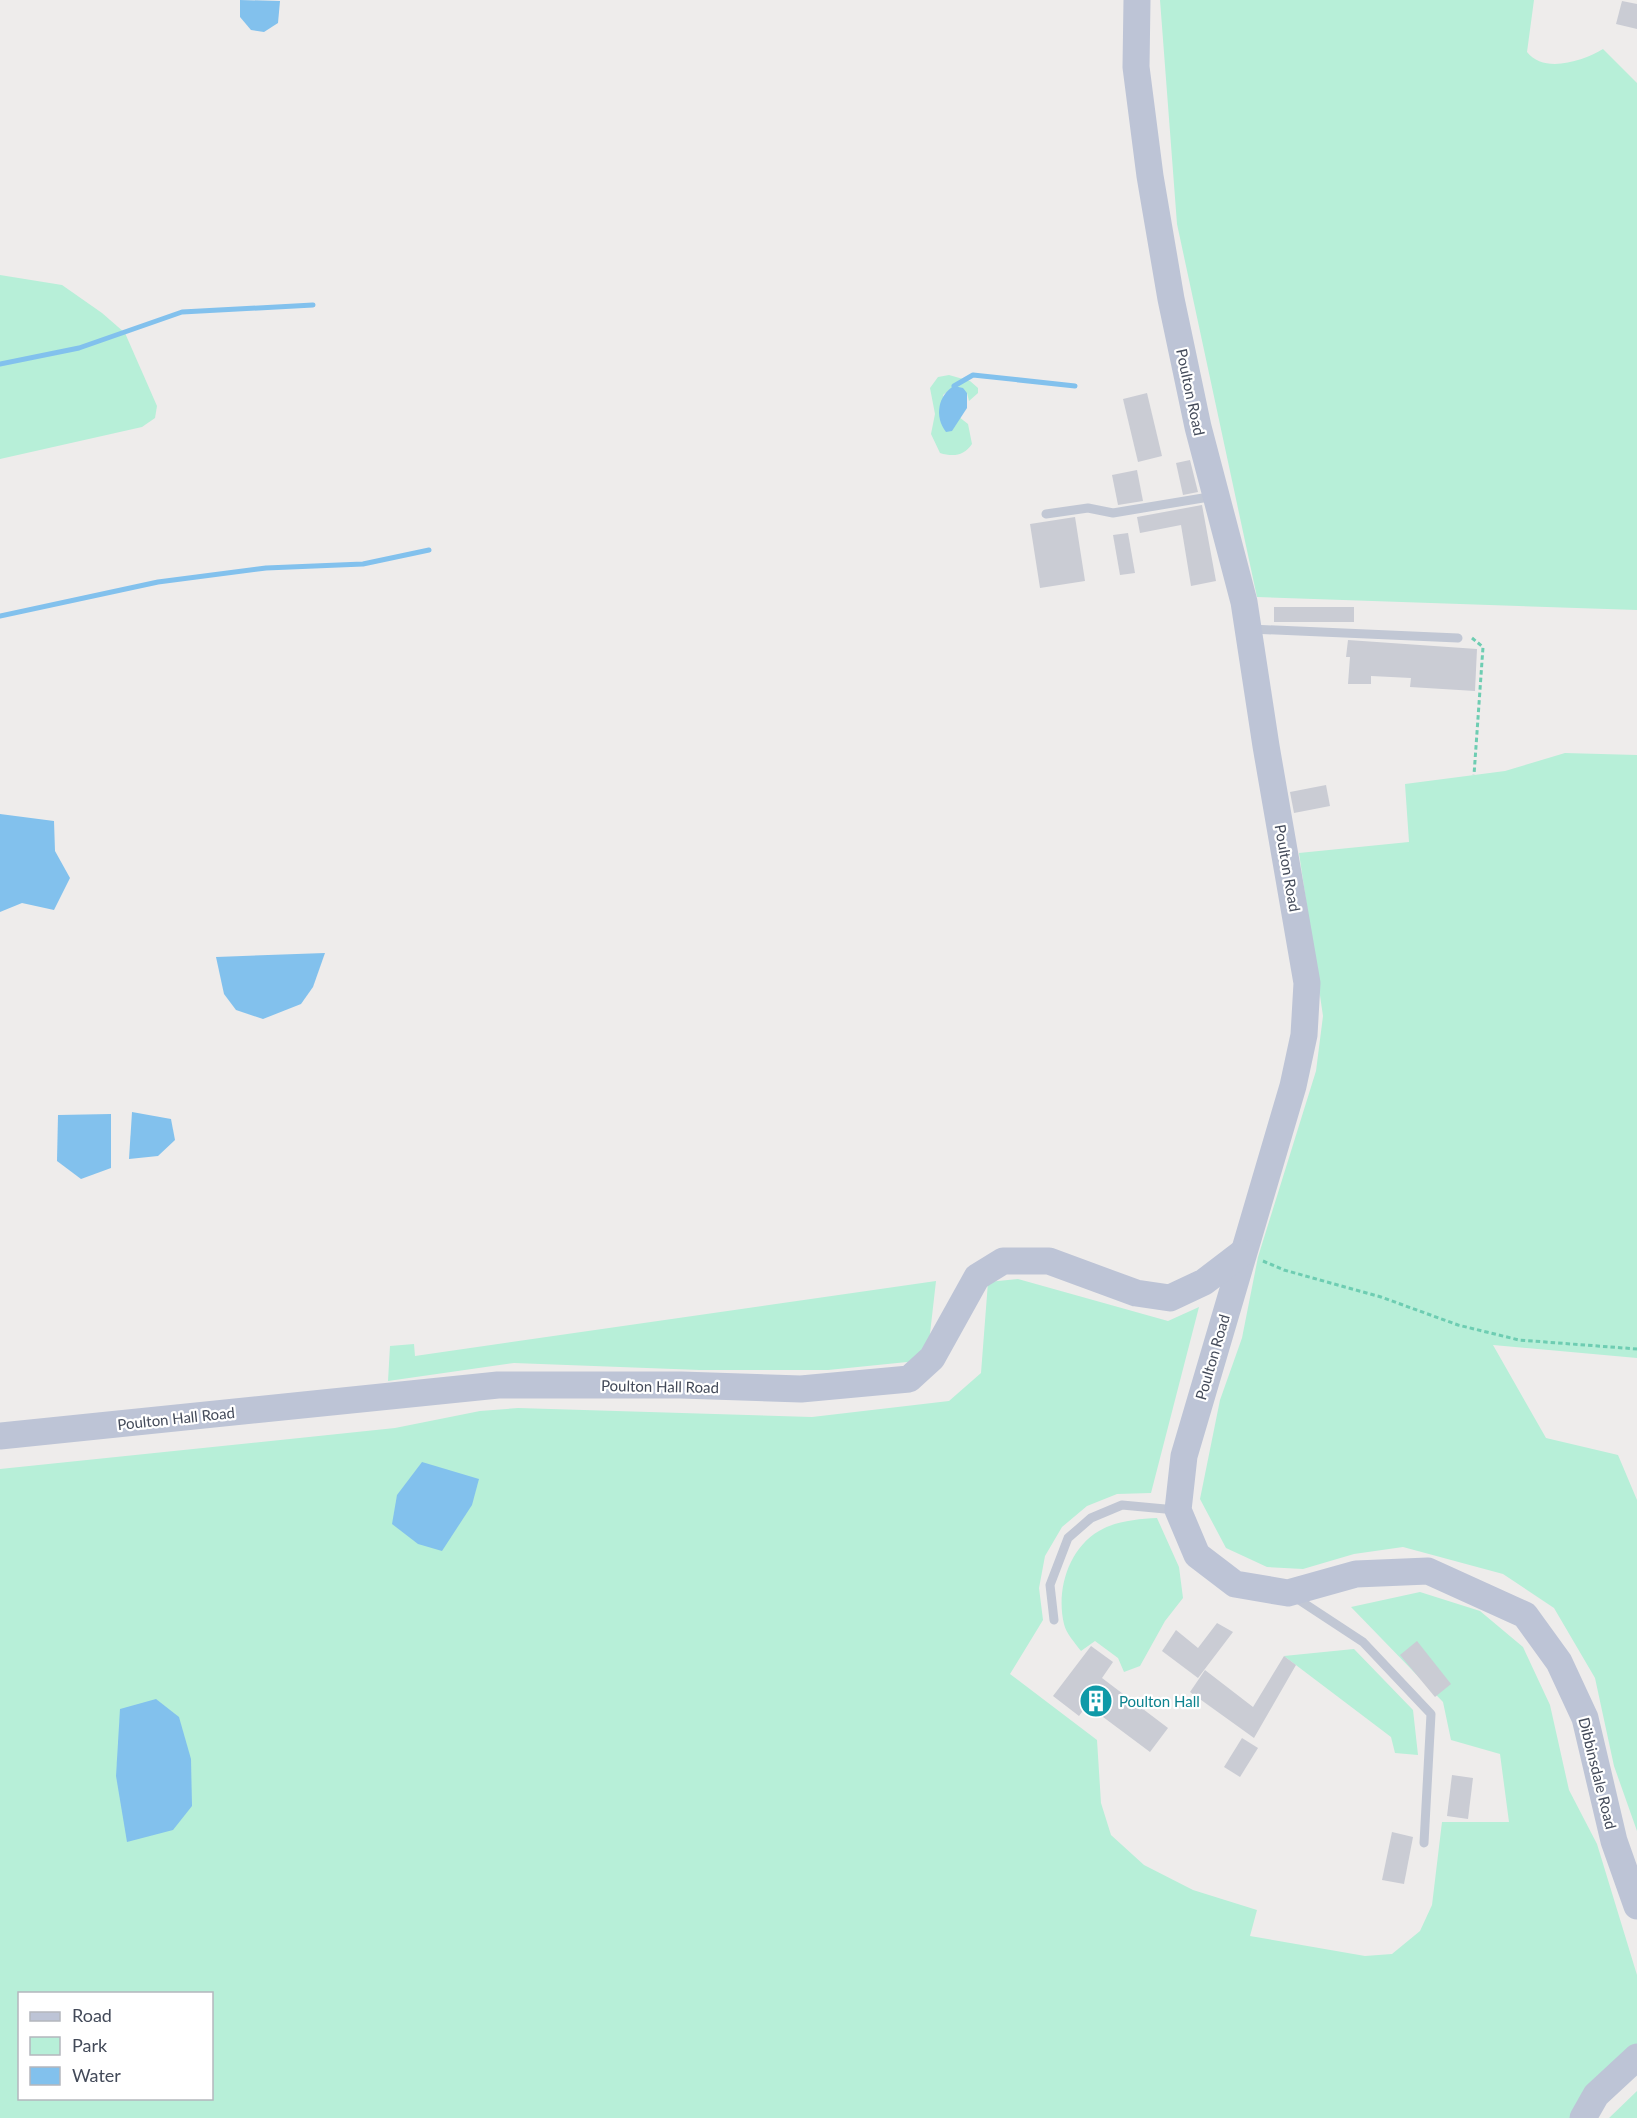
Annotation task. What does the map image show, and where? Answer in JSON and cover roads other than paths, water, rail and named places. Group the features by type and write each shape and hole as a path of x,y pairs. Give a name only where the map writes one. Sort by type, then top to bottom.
{"street":[{"name":"Poulton Road","path":"1137,0 1136,67 1149,176 1198,427 1244,602 1307,983 1304,1035 1293,1086 1260,1205 1242,1252 1184,1456 1178,1510 1197,1555 1235,1584 1288,1593 1356,1574"},
{"name":"Poulton Hall Road","path":"0,1436 498,1384 681,1385 801,1389 909,1379 932,1358 977,1277 1003,1261 1049,1261 1136,1293 1170,1298 1204,1282 1242,1252"},
{"name":"Dibbinsdale Road","path":"1356,1574 1428,1571 1525,1616 1559,1662 1585,1718 1614,1841 1637,1906"},
{"path":"1582,2118 1596,2095 1637,2057"}],"lane":[{"path":"1046,514 1088,508 1113,513 1216,495"},
{"path":"1248,628 1458,638"},
{"path":"1054,1620 1050,1585 1068,1538 1091,1518 1122,1505 1178,1510"},
{"path":"1288,1593 1363,1642 1431,1714 1424,1843"}],"water":[{"path":"240,0 280,1 278,23 264,32 251,30 240,17"},
{"path":"954,386 963,388 967,393 967,408 952,431 946,432 940,420 939,407 944,395"},
{"path":"0,814 54,821 55,851 70,878 54,910 22,903 0,912"},
{"path":"325,953 313,987 301,1004 263,1019 236,1010 224,994 216,957"},
{"path":"132,1112 171,1119 175,1140 158,1156 129,1159"},
{"path":"111,1114 111,1168 81,1179 57,1161 58,1115"},
{"path":"422,1462 479,1479 472,1505 442,1551 418,1544 392,1524 397,1495"},
{"path":"156,1699 179,1717 191,1759 192,1806 173,1830 127,1842 116,1776 120,1709"}],"waterway":[{"path":"0,364 79,348 182,312 313,305"},
{"path":"954,386 973,375 1075,386"},
{"path":"0,616 158,582 266,568 363,564 429,550"}],"place":[{"name":"Poulton Hall","path":"1096,1701"}]}
